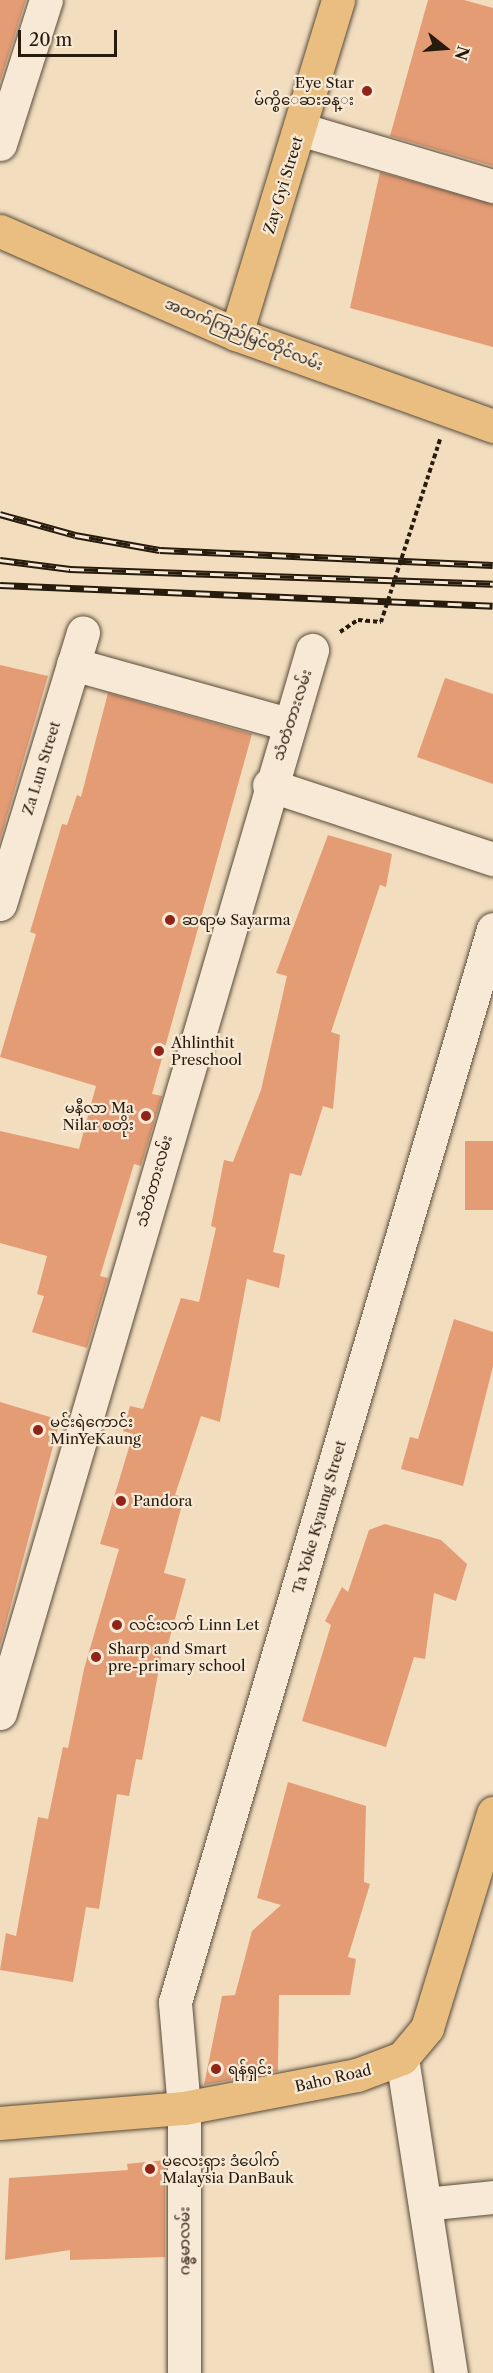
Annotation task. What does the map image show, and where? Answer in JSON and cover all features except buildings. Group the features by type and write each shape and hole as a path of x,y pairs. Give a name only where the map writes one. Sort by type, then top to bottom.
{"main road":[{"name":"Zay Gyi Street","path":"236,334 338,0"},
{"name":"အထက်ကြည်မြင်တိုင်လမ်း","path":"0,231 236,334 493,426"},
{"name":"Baho Road","path":"0,2123 184,2108 357,2075 402,2058 427,2028 493,1813"}],"street":[{"path":"0,144 46,0"},
{"path":"300,129 493,186"},
{"name":"Za Lun Street","path":"0,904 10,832 83,632"},
{"name":"သံတံတားလမ်း","path":"0,1713 269,785 312,650"},
{"path":"73,664 288,724"},
{"path":"269,785 493,859"},
{"name":"Ta Yoke Kyaung Street","path":"184,2108 175,2002 493,929"},
{"path":"402,2058 451,2373"},
{"name":"ဂန္ဓမာလမ်း","path":"184,2108 184,2373"},
{"path":"425,2204 493,2197"}],"path":[{"path":"358,620 381,622 440,439"}],"railway":[{"path":"0,514 75,535 160,550 493,565"},
{"path":"0,560 70,569 493,584"},
{"path":"0,585 493,606"}],"place":[{"name":"Eye Star မ်က္စိေဆးခန္း","path":"367,91"},
{"name":"ဆရာမ Sayarma","path":"170,920"},
{"name":"Ahlinthit Preschool","path":"159,1051"},
{"name":"မနီလာ Ma Nilar စတိုး","path":"146,1116"},
{"name":"မင်းရဲကောင်း MinYeKaung","path":"38,1430"},
{"name":"Pandora","path":"121,1501"},
{"name":"လင်းလက် Linn Let","path":"117,1625"},
{"name":"Sharp and Smart pre-primary school","path":"96,1657"},
{"name":"ရန်ရှင်း","path":"216,2069"},
{"name":"မလေးရှား ဒံပေါက် Malaysia DanBauk","path":"150,2169"}]}
